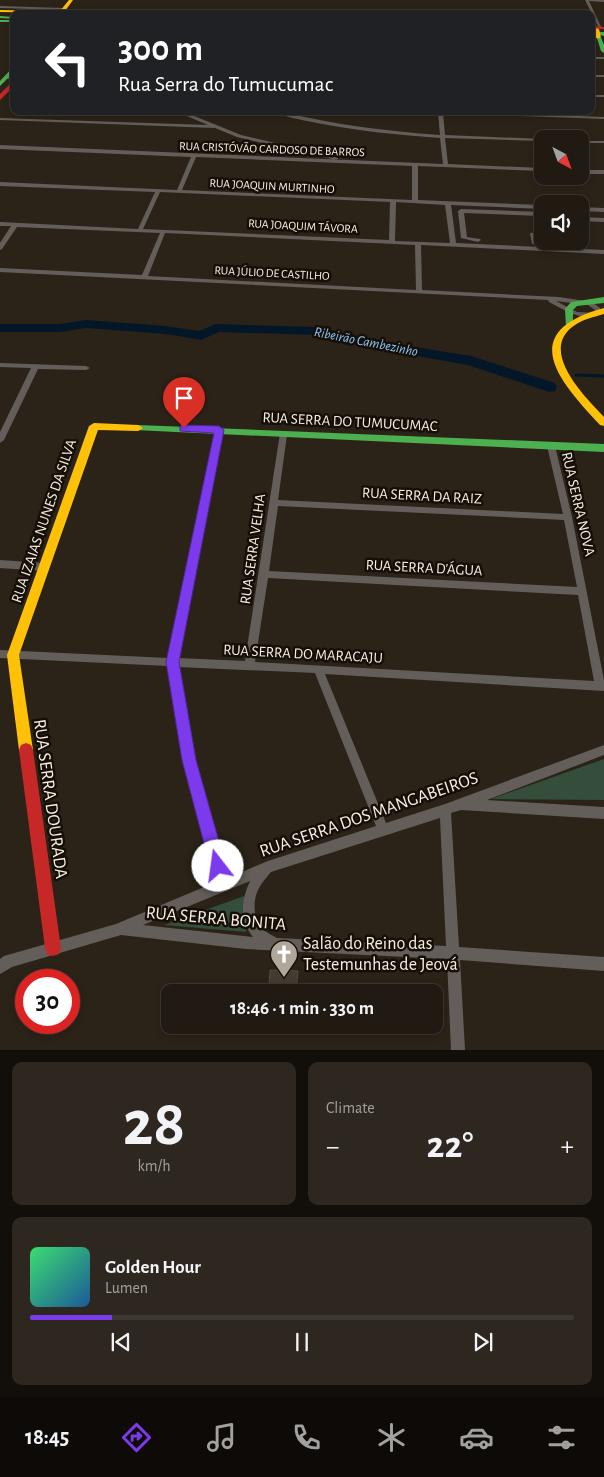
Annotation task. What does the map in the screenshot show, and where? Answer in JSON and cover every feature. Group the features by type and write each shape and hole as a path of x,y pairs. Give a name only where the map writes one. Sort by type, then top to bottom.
{"main road":[{"path":"0,9 66,10 80,0"},
{"path":"598,33 604,51"},
{"path":"0,98 8,80"},
{"path":"604,300 574,304 570,311 569,325 557,342 555,352 558,364 576,391 604,423"},
{"path":"569,325 599,313"},
{"name":"RUA SERRA DO TUMUCUMAC","path":"94,426 604,448"},
{"name":"RUA IZAIAS NUNES DA SILVA","path":"13,655 94,426"},
{"name":"RUA SERRA DOURADA","path":"13,655 53,948"}],"street":[{"path":"587,0 604,1"},
{"path":"595,19 598,33"},
{"path":"185,115 213,128 276,146 363,163"},
{"path":"290,115 339,127 442,137 534,140"},
{"path":"440,115 446,166"},
{"path":"522,115 604,118"},
{"path":"0,119 213,128"},
{"path":"589,142 604,142"},
{"path":"268,160 276,146"},
{"name":"RUA CRISTÓVÃO CARDOSO DE BARROS","path":"0,147 268,160 534,170"},
{"path":"179,192 194,156"},
{"path":"415,166 415,202"},
{"path":"589,172 604,172"},
{"name":"RUA JOAQUIN MURTINHO","path":"0,184 534,207"},
{"path":"140,230 158,191"},
{"path":"392,242 393,201"},
{"path":"448,203 453,244"},
{"path":"589,209 604,210"},
{"path":"534,214 463,210 459,213 462,235 468,239 534,243 532,234 534,234"},
{"path":"589,219 604,220"},
{"path":"450,222 460,222"},
{"name":"RUA JOAQUIM TÁVORA","path":"0,224 604,252"},
{"path":"0,248 15,225"},
{"path":"144,278 163,232"},
{"path":"418,243 419,291"},
{"name":"RUA JÚLIO DE CASTILHO","path":"0,270 419,291 583,302"},
{"name":"RUA JÚLIO DE CASTILHO","path":"543,298 582,315 599,313"},
{"path":"583,302 595,306 599,313"},
{"path":"0,365 86,368"},
{"path":"0,440 36,366"},
{"path":"219,430 172,662 189,760 223,884"},
{"name":"RUA SERRA VELHA","path":"249,666 283,435"},
{"name":"RUA SERRA NOVA","path":"551,446 568,517 602,686"},
{"name":"RUA SERRA DA RAIZ","path":"274,503 568,517"},
{"path":"0,564 44,567"},
{"name":"RUA SERRA D'ÁGUA","path":"264,574 582,591"},
{"name":"RUA SERRA DO MARACAJU","path":"0,654 318,669 602,686"},
{"path":"318,669 383,830"},
{"name":"RUA SERRA DOS MANGABEIROS","path":"121,928 223,884 268,867 445,810 604,750"},
{"path":"457,804 604,813"},
{"path":"445,810 458,1050"},
{"path":"268,867 253,885 249,896 248,914 259,934 273,943"},
{"name":"RUA SERRA BONITA","path":"3,962 121,928 246,943 454,953 604,964"}],"green space":[{"path":"604,759 604,800 491,799"},
{"path":"244,896 246,932 164,925"}],"building":[{"name":"Salão do Reino das Testemunhas de Jeová","path":"270,970 298,971 297,984 269,984"}],"waterway":[{"name":"Ribeirão Cambezinho","path":"0,328 60,328 86,324 166,330 201,336 216,328 317,331 366,343 471,361 549,387"},
{"name":"Ribeirão Cambezinho","path":"576,375 604,376"}],"traffic: fast":[{"path":"0,17 10,18"},
{"path":"0,21 10,21"},
{"path":"595,33 604,34"},
{"path":"598,36 604,51"},
{"path":"0,84 10,73"},
{"path":"569,325 569,309 574,304 604,300"},
{"path":"138,428 604,448"}],"traffic: slow":[{"path":"63,10 71,0"},
{"path":"0,11 10,11"},
{"path":"597,31 598,36"},
{"path":"604,311 580,319 568,326 559,338 556,351 565,378 604,423"},
{"path":"26,750 13,655 94,426 138,428"}],"traffic: jam":[{"path":"595,27 604,28"},
{"path":"0,98 10,87"},
{"path":"26,750 53,948"}],"place":[{"name":"Salão do Reino das Testemunhas de Jeová","path":"284,978"}],"route":[{"path":"184,428 219,430 172,662 189,760 218,866"}]}
